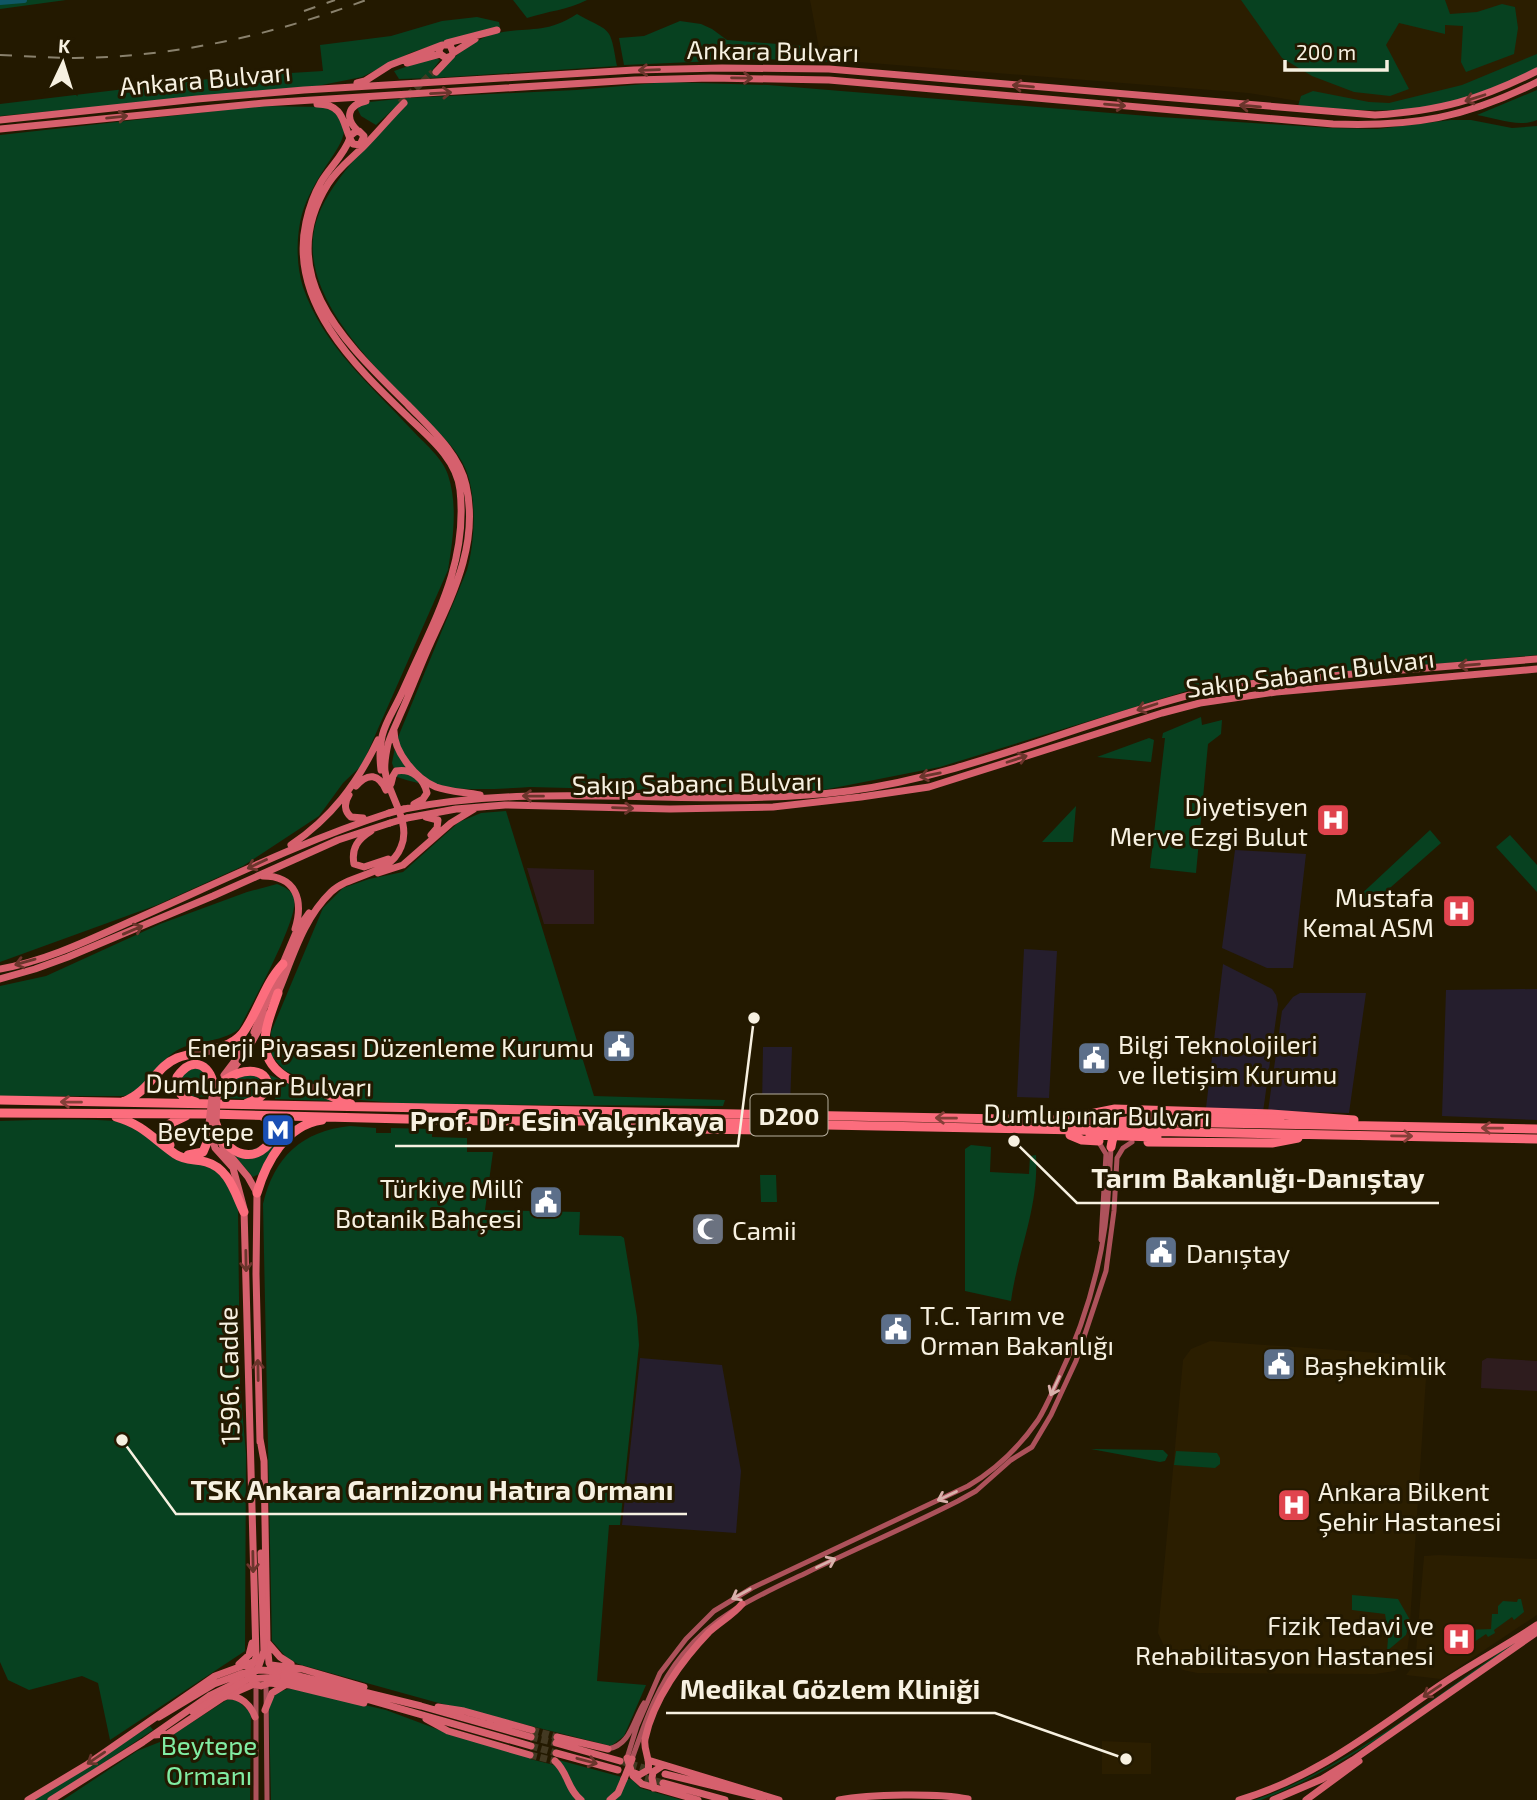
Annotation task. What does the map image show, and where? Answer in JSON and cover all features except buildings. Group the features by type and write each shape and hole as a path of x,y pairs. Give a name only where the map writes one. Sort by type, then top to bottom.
{"highway":[{"path":"119,1103 142,1092 173,1060 223,1046 239,1037 283,964"},
{"path":"278,993 265,1032 264,1045 270,1063 291,1080 363,1107"},
{"path":"204,1105 190,1101 180,1094 176,1086 180,1073 191,1065 204,1067 214,1078 215,1095"},
{"path":"225,1080 242,1070 258,1072 266,1080 267,1087 262,1097 239,1105"},
{"name":"Dumlupınar Bulvarı","path":"0,1100 1537,1129"},
{"name":"Dumlupınar Bulvarı","path":"1063,1120 1115,1109 1271,1114 1353,1119 1383,1125"},
{"name":"Dumlupınar Bulvarı","path":"0,1113 344,1116 487,1121 504,1125 745,1130 847,1127 1537,1139"},
{"path":"93,1113 132,1122 149,1132 176,1155 207,1162 218,1168 231,1182 244,1212"},
{"path":"193,1114 165,1126 163,1132 166,1142 179,1152 193,1156 206,1148 212,1127"},
{"path":"212,1127 228,1148 237,1152 256,1153 265,1147 275,1133 272,1122 260,1115"},
{"path":"256,1191 268,1163 288,1138 311,1122 344,1116"},
{"path":"1108,1150 1119,1126 1137,1117 1316,1118"},
{"name":"Dumlupınar Bulvarı","path":"916,1128 960,1133 1265,1138 1277,1133"},
{"path":"1070,1135 1082,1140 1098,1141 1272,1143 1334,1135"}],"main road":[{"path":"304,90 365,81 390,65 444,44 497,30 470,41 447,55 387,72 388,77 395,80 423,82"},
{"path":"444,44 439,48 447,55"},
{"path":"435,72 453,48 444,44"},
{"name":"Ankara Bulvarı","path":"0,120 304,90 635,70 722,68 830,69 1376,116 1420,112 1461,103 1499,90 1537,71"},
{"name":"Ankara Bulvarı","path":"0,129 264,103 402,100 635,80 711,78 829,80 1368,125 1443,118 1502,100 1537,82"},
{"path":"363,144 364,136 350,122 349,112 353,106 368,100 402,100"},
{"path":"279,854 317,827 338,805 362,770 403,690 451,583 460,551 463,524 459,481 453,466 437,445 383,391 332,332 318,312 307,285 302,257 306,220 320,183 350,137 355,132 378,126 402,100"},
{"path":"290,946 305,918 332,886 388,859 397,848 400,838 384,768 388,744 460,578 467,549 470,519 467,486 458,465 437,435 337,329 315,290 308,242 314,215 328,183 402,100"},
{"path":"264,103 323,104 332,107 345,120 355,145 363,144"},
{"name":"Sakıp Sabancı Bulvarı","path":"0,969 75,945 279,854 394,810 491,796 773,798 849,791 942,773 1164,702 1215,690 1279,681 1537,659"},
{"name":"Sakıp Sabancı Bulvarı","path":"0,979 35,970 68,957 256,878 338,840 409,817 482,806 760,808 861,797 929,787 1204,702 1276,692 1537,669"},
{"path":"396,723 394,732 397,748 430,784 447,790 491,796"},
{"path":"381,733 381,773 394,810"},
{"path":"215,1095 257,1034 278,993 301,935 315,911 339,885 385,866 401,848 404,831 394,810 380,779 374,776 362,779 347,799 345,808 348,815 357,819 394,810 421,801 427,793 424,784 412,772 400,770 393,776 391,783 394,810"},
{"path":"360,876 398,868 451,823 482,806"},
{"path":"401,848 405,854 410,853 439,823 433,817 409,817"},
{"path":"380,825 357,842 353,862 360,867 388,859"},
{"path":"256,878 279,878 289,885 297,895 299,915 283,964 254,1030 215,1095 212,1127 223,1147 256,1191"},
{"name":"1596. Cadde","path":"212,1127 218,1153 233,1168 244,1212 254,1625 262,1663 274,1673 268,1684 265,1710 267,1800"},
{"path":"1098,1141 1118,1158"},
{"path":"624,1762 656,1696 684,1653 719,1618 742,1604 958,1501 976,1490 1011,1460 1030,1449 1076,1361 1088,1328 1106,1271 1118,1158 1123,1148 1132,1142"},
{"path":"698,1800 638,1782 624,1762 557,1740 608,1749 617,1747 626,1740 638,1712 663,1669 704,1619 719,1607 752,1588 968,1486 999,1463 1023,1439 1046,1406 1093,1289 1108,1216 1108,1150"},
{"path":"1101,1252 1108,1150"},
{"path":"241,1195 256,1191"},
{"path":"241,1195 251,1199 256,1191"},
{"name":"1596. Cadde","path":"256,1191 264,1651 262,1663"},
{"path":"1080,1325 1087,1322 1088,1328"},
{"name":"1596. Cadde","path":"260,1438 264,1461 267,1612 267,1642 262,1663"},
{"path":"1023,1439 1036,1441"},
{"path":"1023,1439 1024,1447 1030,1449"},
{"path":"630,1772 639,1775 646,1773 650,1767 645,1748 646,1735 667,1688 703,1639 742,1604"},
{"path":"254,1613 260,1620 267,1612"},
{"path":"1239,1800 1280,1786 1323,1764 1537,1623"},
{"path":"154,1735 168,1734 227,1696 239,1675 243,1661 251,1652 254,1625"},
{"path":"1306,1800 1388,1737 1537,1632"},
{"path":"1454,1690 1537,1638"},
{"path":"267,1642 280,1657 302,1669"},
{"path":"154,1735 164,1732 225,1691 248,1679 262,1663"},
{"path":"51,1800 154,1735 239,1675 262,1663 302,1669 363,1687 394,1703"},
{"name":"1596. Cadde","path":"256,1800 255,1684 248,1675 249,1668 262,1663"},
{"path":"28,1800 152,1720 177,1709 214,1684 239,1675 278,1674 420,1710 532,1733"},
{"path":"239,1675 255,1684 290,1685 344,1699 394,1703"},
{"path":"265,1710 272,1693 280,1687 290,1685"},
{"path":"610,1800 618,1793 624,1779 624,1762 651,1692"},
{"path":"227,1696 242,1700 251,1707 255,1717"},
{"path":"420,1710 449,1731 530,1750"},
{"path":"1273,1800 1322,1779 1388,1737"},
{"path":"261,1744 266,1752 260,1758 255,1752 261,1744"},
{"path":"582,1800 573,1792 555,1757 624,1762"},
{"path":"648,1760 664,1770 739,1794 776,1800"},
{"path":"654,1788 653,1772 664,1770"},
{"path":"663,1783 725,1800"},
{"path":"839,1800 920,1796 968,1799"}],"shaded area":[{"path":"810,0 1537,0 1537,59 1510,76 1395,108 1311,103 1248,93 821,59"},
{"path":"1235,850 1306,854 1293,968 1267,968 1222,948"},
{"path":"527,868 594,870 594,924 544,924"},
{"path":"1024,949 1057,951 1049,1098 1017,1097"},
{"path":"1223,964 1272,989 1276,995 1278,1004 1263,1112 1206,1108"},
{"path":"1537,989 1537,1120 1442,1116 1446,990"},
{"path":"1300,993 1366,993 1349,1113 1268,1111 1282,1011 1293,997"},
{"path":"763,1047 792,1047 790,1108 762,1108"},
{"name":"Ankara Bilkent Şehir Hastanesi","path":"1210,1341 1407,1355 1420,1363 1426,1378 1409,1638 1406,1659 1395,1671 1375,1674 1197,1673 1183,1670 1169,1657 1158,1633 1183,1360 1191,1349"},
{"path":"640,1358 722,1365 741,1471 736,1533 622,1525"},
{"path":"1487,1358 1537,1361 1537,1391 1481,1388 1482,1361"},
{"name":"Fizik Tedavi ve Rehabilitasyon Hastanesi","path":"1424,1556 1537,1559 1537,1615 1441,1679 1406,1675 1415,1663"},
{"path":"1102,1741 1151,1743 1151,1774 1102,1774"}],"green space":[{"path":"0,0 66,0 0,9"},
{"path":"513,0 587,0 527,18"},
{"path":"1241,0 1445,0 1450,14 1477,12 1502,4 1515,7 1518,28 1514,54 1466,72 1461,62 1463,26 1445,25 1445,34 1399,23 1386,45 1409,89 1390,96 1354,92 1312,76 1282,58"},
{"path":"577,14 607,31 613,43 617,66 399,79 394,71 434,57 440,60 432,71 439,72 458,54 489,35 555,25"},
{"path":"477,17 499,22 500,27 410,53 362,77 317,86 0,116 0,104 225,77 323,71 320,45 391,36 442,21"},
{"path":"680,21 701,24 727,40 803,46 807,51 829,55 831,62 762,59 624,65 619,38 644,36"},
{"path":"1537,54 1537,68 1479,93 1434,106 1373,110 1298,106 1301,96 1313,91 1369,102 1389,103 1462,85"},
{"path":"667,82 768,85 1330,128 1377,129 1451,120 1471,120 1512,128 1537,126 1537,655 1243,681 1190,690 940,767 803,794 530,787 463,789 397,777 392,763 396,742 467,570 472,546 473,507 470,481 458,455 362,352 327,300 316,272 313,244 318,216 325,201 345,171 405,103 400,103 376,125 361,116 357,108 369,102 407,98 576,90"},
{"path":"1537,90 1537,120 1515,123 1477,115"},
{"path":"260,106 323,107 335,112 344,126 341,142 312,189 302,214 298,250 303,287 312,308 335,346 442,462 451,486 454,510 448,570 362,765 343,783 319,816 243,866 157,905 0,962 0,135"},
{"path":"1201,717 1202,725 1222,720 1221,734 1208,744 1196,873 1150,868 1165,738 1162,738 1163,733"},
{"path":"1149,738 1154,740 1151,762 1097,757"},
{"path":"1076,806 1073,842 1042,842"},
{"path":"506,811 594,1096 725,1100 723,1106 408,1104 360,1100 329,1092 284,1070 272,1056 271,1032 323,908 343,888 403,872 459,822 481,813"},
{"path":"1430,830 1441,843 1366,909 1356,899"},
{"path":"1510,835 1537,865 1537,892 1496,847"},
{"path":"277,884 287,889 294,897 290,923 239,1029 173,1053 138,1089 124,1096 0,1096 0,986 46,976 160,924 247,892"},
{"path":"202,1068 212,1082 210,1097 189,1096 181,1091 180,1076 187,1069"},
{"path":"245,1074 258,1077 263,1088 253,1099 220,1098 229,1081"},
{"path":"267,1074 332,1101 275,1099 275,1095 267,1095"},
{"path":"104,1120 140,1127 169,1151 207,1166 223,1177 234,1195 238,1209 240,1385 246,1454 245,1651 110,1740 98,1683 82,1676 29,1690 8,1680 0,1662 0,1121"},
{"path":"273,1122 297,1125 259,1174 253,1177 232,1153 239,1154 271,1143"},
{"path":"350,1126 376,1128 376,1133 391,1133 391,1128 432,1129 432,1137 467,1138 467,1152 493,1152 485,1210 580,1212 579,1235 624,1238 639,1345 620,1525 609,1525 597,1681 646,1685 624,1736 611,1746 298,1664 286,1657 272,1641 263,1204 274,1173 293,1149 318,1134"},
{"path":"971,1145 991,1147 990,1172 1029,1174 1030,1156 1036,1155 1031,1211 1011,1301 965,1291 965,1149"},
{"path":"760,1175 776,1175 777,1202 761,1202"},
{"path":"1091,1449 1163,1450 1168,1455 1165,1461 1160,1462"},
{"path":"1176,1451 1217,1453 1220,1464 1215,1468 1174,1465"},
{"path":"1352,1595 1398,1599 1410,1620 1406,1635 1387,1651 1389,1626 1385,1614 1352,1610"},
{"path":"1521,1599 1524,1612 1494,1630 1495,1633 1488,1637 1486,1634 1465,1648 1466,1630 1491,1629 1492,1614 1498,1614 1498,1606 1503,1601 1517,1602"},
{"path":"1515,1642 1424,1708 1361,1749 1295,1785 1261,1800 1255,1800 1290,1786 1357,1750"},
{"path":"292,1688 386,1710 442,1731 529,1756 530,1759 554,1765 555,1759 633,1780 640,1788 682,1800 271,1800 269,1706 278,1693"},
{"name":"Beytepe Ormanı","path":"228,1699 237,1700 251,1713 250,1800 63,1800 137,1751 165,1740"},
{"path":"150,1726 153,1730 48,1800 34,1800"}],"waterway":[{"path":"0,2 24,0"}],"tunnel":[{"path":"400,103 433,72"},
{"path":"532,1730 557,1737"},
{"path":"531,1737 556,1743"},
{"path":"531,1746 556,1753"},
{"path":"530,1755 555,1761"},
{"path":"620,1761 651,1770"},
{"path":"635,1775 663,1783"}],"railway":[{"path":"304,11 335,0"},
{"path":"0,55 112,57 186,48 295,24 366,0"}],"place":[{"name":"Diyetisyen Merve Ezgi Bulut","path":"1333,820"},
{"name":"Mustafa Kemal ASM","path":"1459,911"},
{"name":"Prof. Dr. Esin Yalçınkaya","path":"754,1018"},
{"name":"Enerji Piyasası Düzenleme Kurumu","path":"619,1046"},
{"name":"Bilgi Teknolojileri ve İletişim Kurumu","path":"1094,1058"},
{"name":"Beytepe","path":"278,1130"},
{"name":"Tarım Bakanlığı-Danıştay","path":"1014,1141"},
{"name":"Türkiye Millî Botanik Bahçesi","path":"546,1202"},
{"name":"Camii","path":"708,1229"},
{"name":"Danıştay","path":"1161,1252"},
{"name":"T.C. Tarım ve Orman Bakanlığı","path":"896,1329"},
{"name":"Başhekimlik","path":"1279,1364"},
{"name":"TSK Ankara Garnizonu Hatıra Ormanı","path":"122,1440"},
{"name":"Ankara Bilkent Şehir Hastanesi","path":"1294,1505"},
{"name":"Fizik Tedavi ve Rehabilitasyon Hastanesi","path":"1459,1639"},
{"name":"Medikal Gözlem Kliniği","path":"1126,1759"}]}
